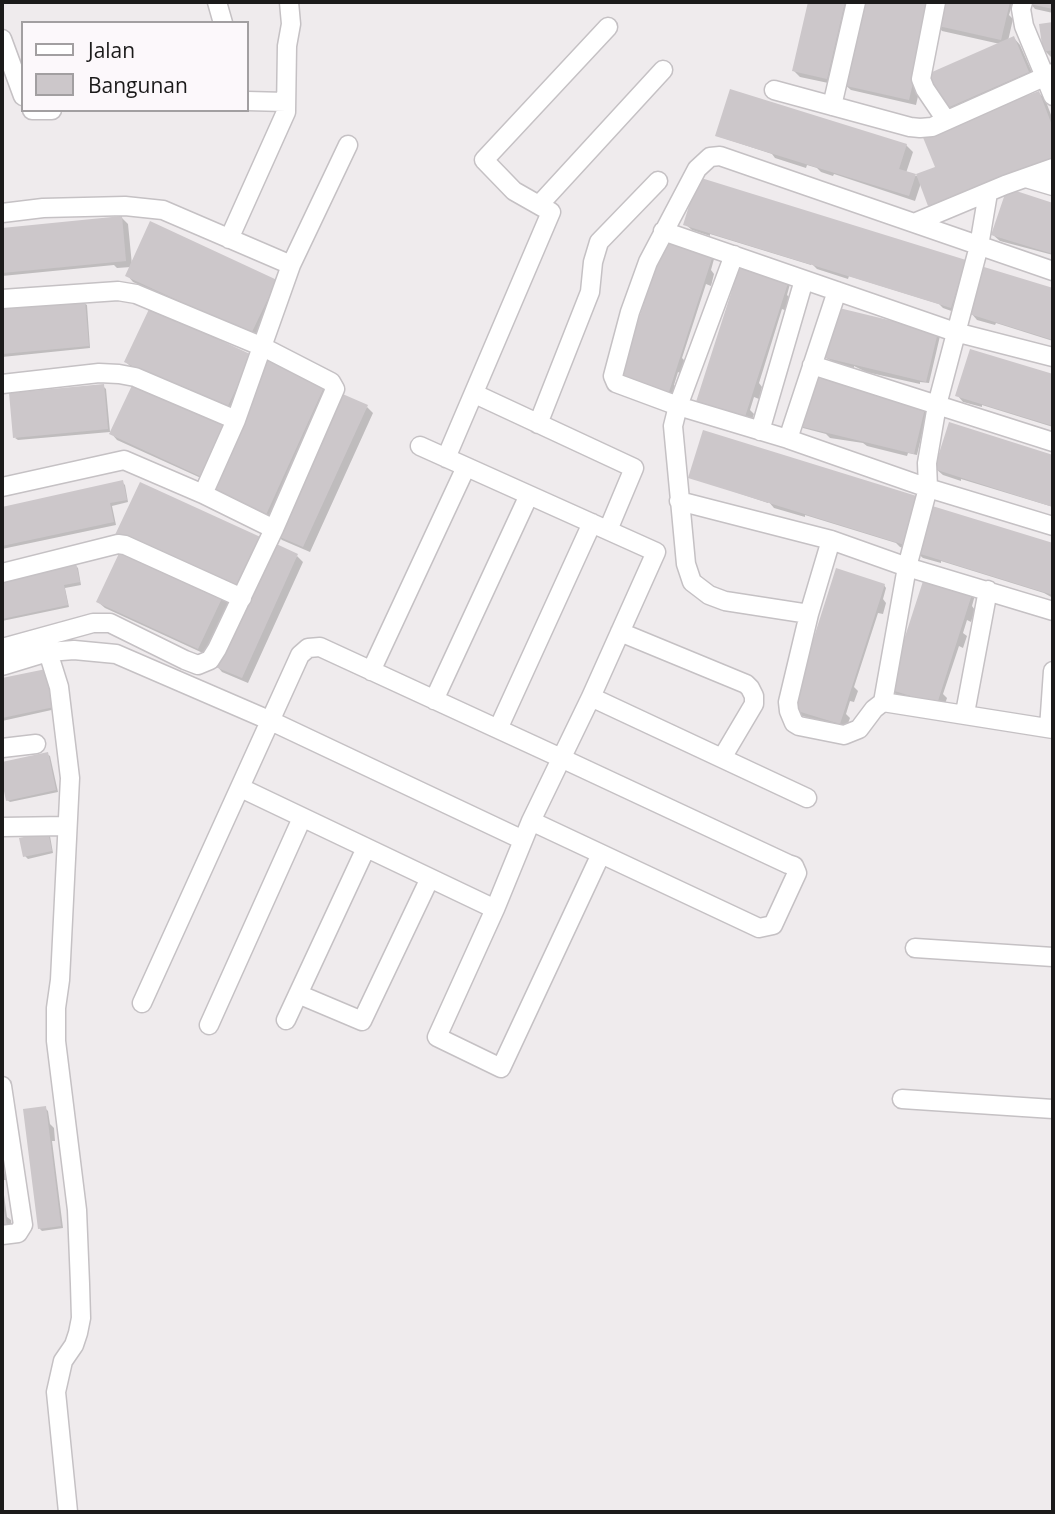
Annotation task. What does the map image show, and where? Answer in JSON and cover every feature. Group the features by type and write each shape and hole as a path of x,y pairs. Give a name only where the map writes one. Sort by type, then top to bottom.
{"street":[{"path":"217,2 222,21"},
{"path":"229,239 286,112 287,46 291,24 289,2"},
{"path":"832,106 856,2"},
{"path":"936,2 921,79 946,120"},
{"path":"1023,2 1021,9 1024,26 1050,74 1053,96"},
{"path":"446,458 551,212 514,191 484,160 608,27"},
{"path":"2,39 21,91"},
{"path":"538,205 663,70"},
{"path":"774,90 910,127 932,127 1050,74"},
{"path":"248,101 286,102"},
{"path":"203,494 236,421 291,265 348,145"},
{"path":"1053,271 720,156 710,157 698,169 648,262 630,312 613,376 616,383 678,406 1053,526"},
{"path":"914,223 1053,168"},
{"path":"1026,178 1053,187"},
{"path":"538,424 590,292 593,262 600,242 658,181"},
{"path":"831,540 788,702 794,723 844,735 859,729 883,702 906,567 928,488 927,463 937,405 979,246 988,192"},
{"path":"2,213 43,208 145,206 163,210 291,265"},
{"path":"663,232 955,332 1053,357"},
{"path":"734,255 673,426 688,574 699,588 725,601 810,614"},
{"path":"760,431 804,280"},
{"path":"2,299 118,290 127,292 263,347 331,382 335,389 274,529 210,660 198,665 110,623 93,623 2,648"},
{"path":"788,439 837,291"},
{"path":"812,365 1053,442"},
{"path":"2,384 99,373 135,377 236,421"},
{"path":"474,394 634,468 600,527 498,729"},
{"path":"420,446 656,552 531,821 437,1038 501,1068 601,854"},
{"path":"2,485 124,460 203,494 274,529"},
{"path":"371,671 466,467"},
{"path":"434,699 529,495"},
{"path":"679,501 831,540 906,567 1053,611"},
{"path":"2,573 118,544 242,598"},
{"path":"965,713 988,590"},
{"path":"620,632 750,688 754,704 722,758"},
{"path":"142,1003 300,655 309,649 320,647 434,699 794,866 796,873 773,925 758,928 531,821"},
{"path":"2,666 48,652 74,650 116,654 271,721 523,840"},
{"path":"48,652 59,687 69,765 56,1041 77,1210 81,1318 74,1345 63,1361 56,1392 68,1512"},
{"path":"883,702 1051,728 1053,671"},
{"path":"590,697 807,798"},
{"path":"2,748 36,744"},
{"path":"240,788 495,909"},
{"path":"209,1025 302,818"},
{"path":"2,827 68,827"},
{"path":"286,1020 366,848"},
{"path":"298,995 362,1021 430,878"},
{"path":"915,948 1053,957"},
{"path":"2,1086 23,1224 18,1233 2,1235"},
{"path":"902,1099 1053,1110"}],"building":[{"path":"808,2 845,2 827,79 792,71"},
{"path":"862,2 932,2 909,100 842,85"},
{"path":"939,2 1010,2 1001,40 934,25"},
{"path":"1053,2 1053,9 1025,3"},
{"path":"1053,22 1053,50 1043,52 1039,24"},
{"path":"1014,36 1029,72 945,109 923,76"},
{"path":"730,89 907,144 899,169 916,174 909,196 715,136"},
{"path":"1039,91 1053,128 1053,158 928,206 916,174 935,167 922,135"},
{"path":"698,177 966,260 951,308 683,225"},
{"path":"1007,188 1053,203 1053,254 991,235"},
{"path":"122,216 126,261 2,273 2,228"},
{"path":"150,221 277,280 251,334 125,276"},
{"path":"664,240 713,255 668,395 619,380"},
{"path":"740,265 789,280 744,420 695,405"},
{"path":"984,267 1053,288 1053,340 969,314"},
{"path":"85,301 89,346 2,354 2,309"},
{"path":"150,307 252,355 226,410 124,362"},
{"path":"835,307 938,332 926,382 822,357"},
{"path":"970,349 1053,374 1053,426 955,396"},
{"path":"266,359 325,385 265,517 206,491"},
{"path":"811,376 926,404 914,454 799,426"},
{"path":"135,379 232,424 206,479 109,434"},
{"path":"104,384 108,429 13,438 9,393"},
{"path":"338,392 368,405 303,547 273,534"},
{"path":"949,422 1053,455 1053,507 934,469"},
{"path":"703,430 923,498 908,546 688,478"},
{"path":"123,480 127,500 110,503 114,522 2,546 2,507"},
{"path":"140,482 267,540 241,595 114,537"},
{"path":"929,505 1053,543 1053,595 914,552"},
{"path":"270,541 298,554 242,678 213,666"},
{"path":"122,547 224,594 198,649 96,602"},
{"path":"76,563 80,582 64,585 68,605 2,619 2,579"},
{"path":"836,568 885,584 840,724 791,709"},
{"path":"925,575 973,591 937,704 888,689"},
{"path":"46,669 54,707 2,718 2,678"},
{"path":"48,752 56,790 6,801 2,762"},
{"path":"48,832 52,851 23,857 19,838"},
{"path":"46,1106 61,1226 38,1229 23,1109"},
{"path":"2,1199 7,1226 2,1226"}]}
